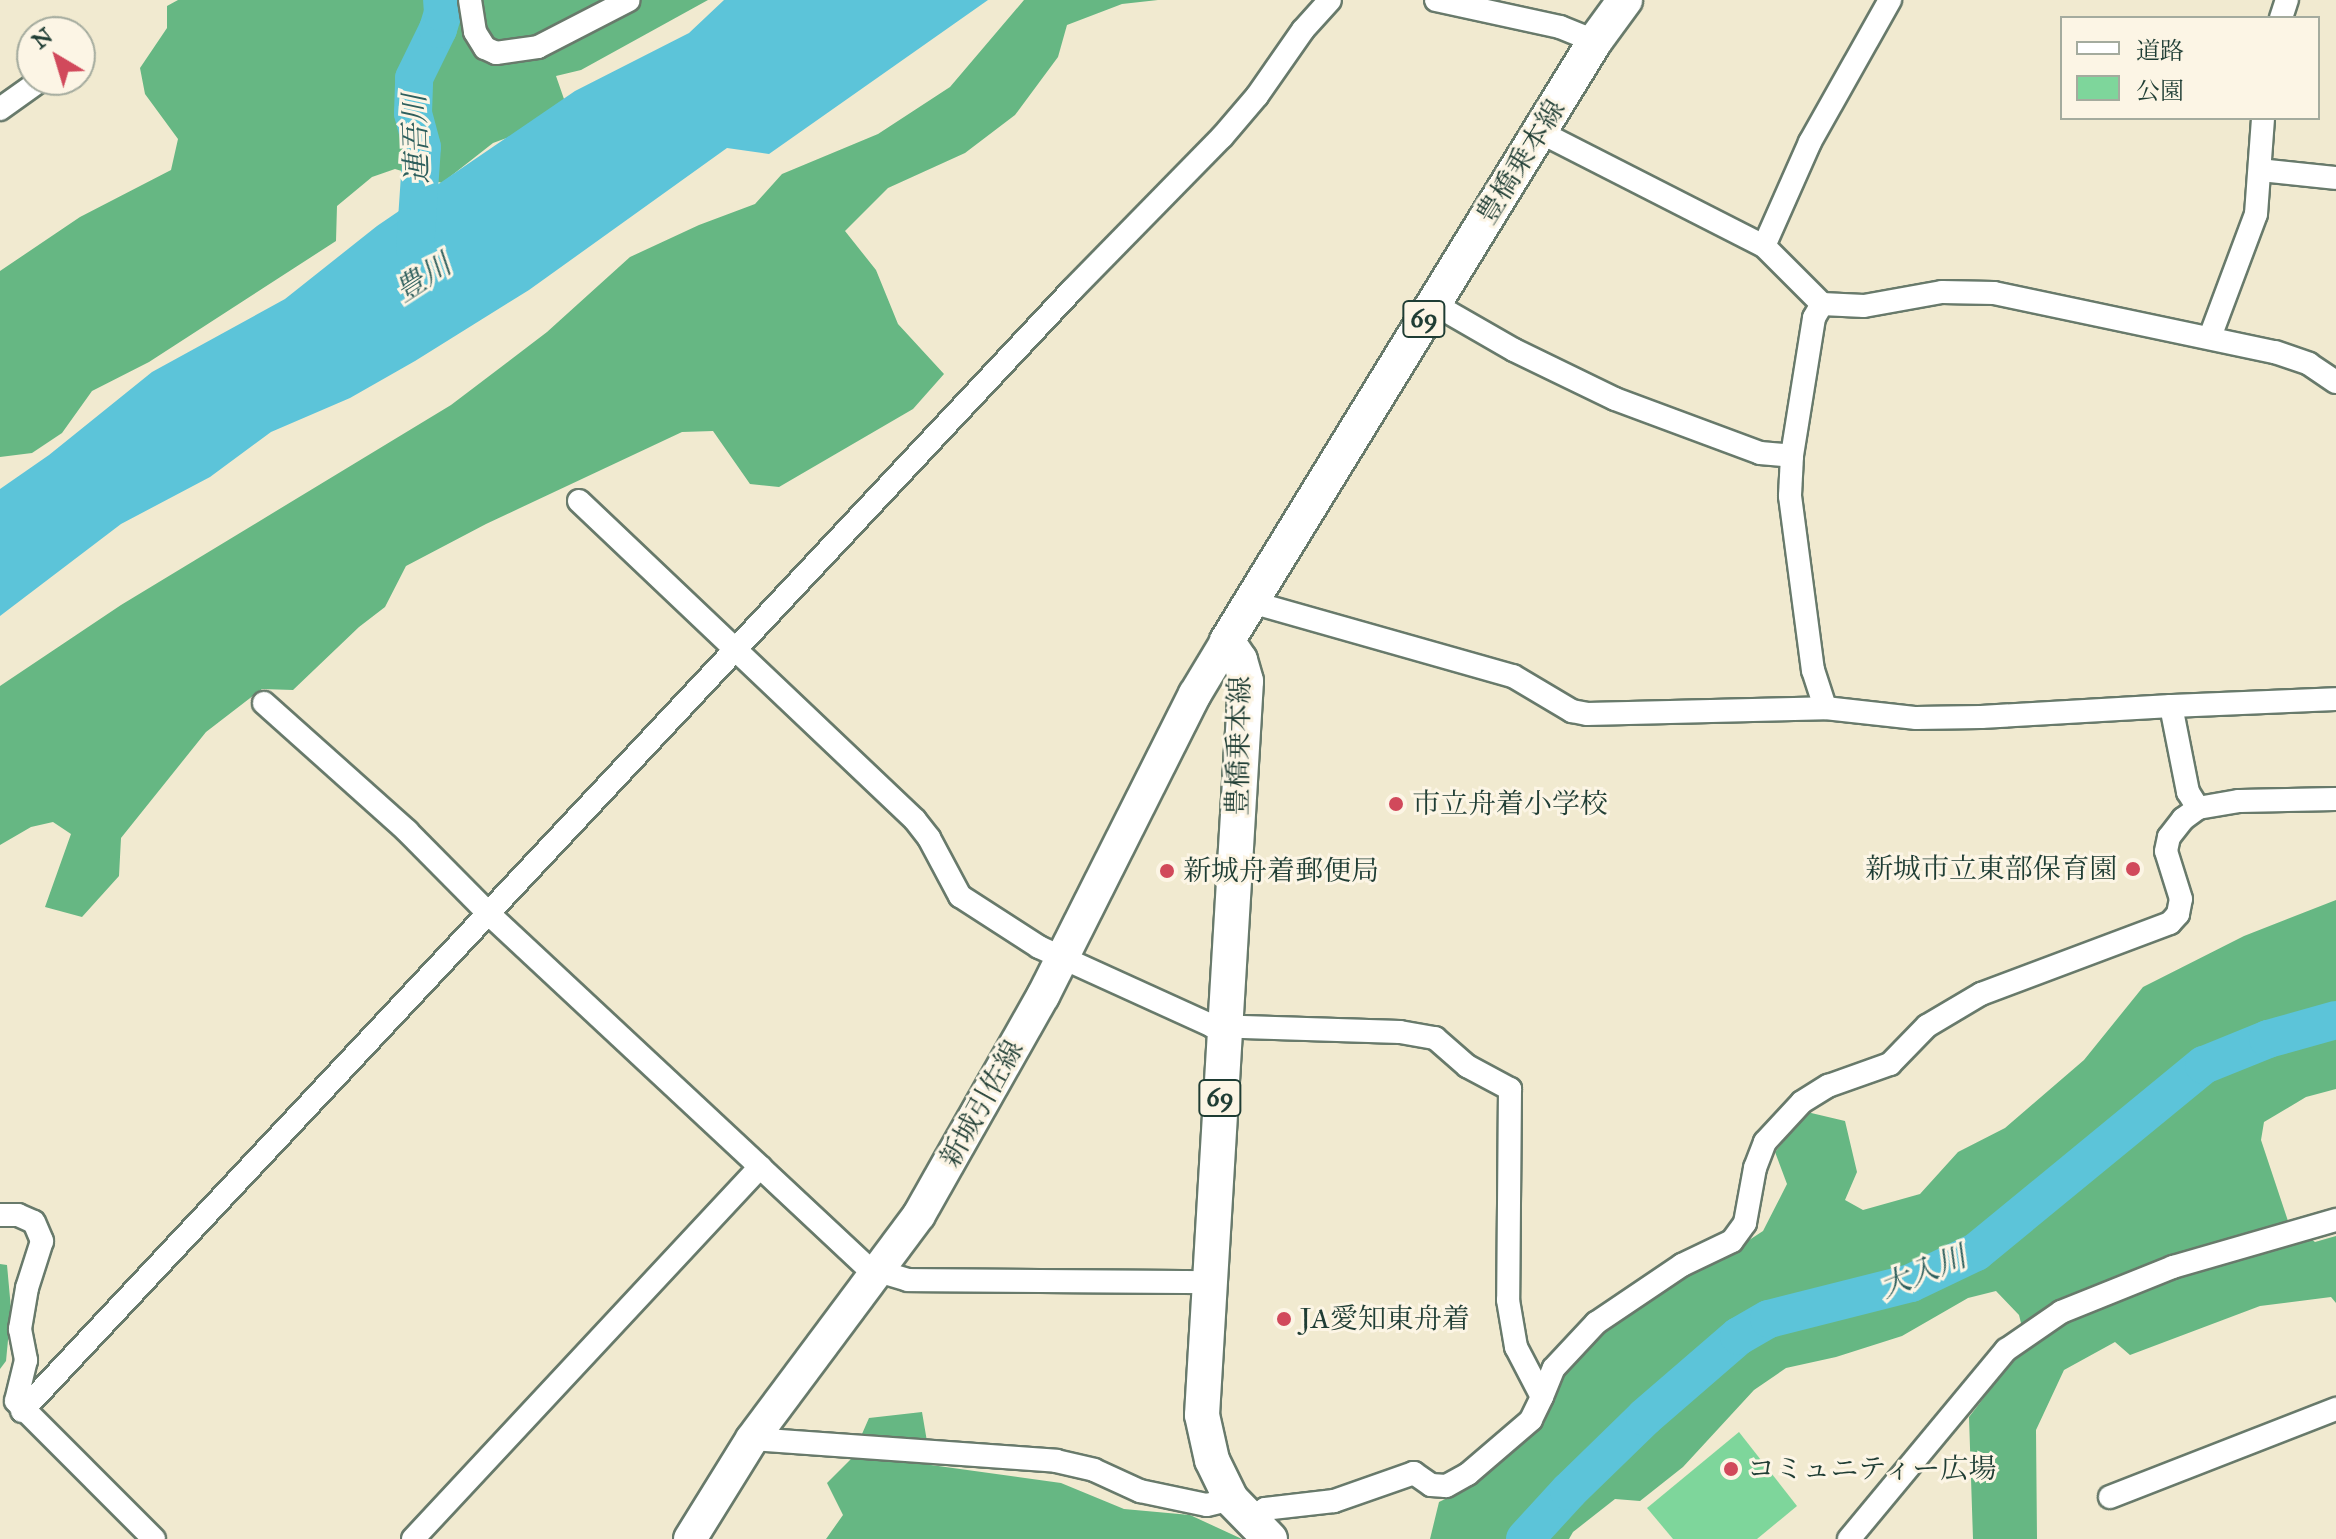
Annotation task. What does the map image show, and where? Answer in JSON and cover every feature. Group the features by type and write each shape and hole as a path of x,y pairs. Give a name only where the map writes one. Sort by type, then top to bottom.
{"main road":[{"name":"豊橋乗本線","path":"1250,1520 1212,1460 1202,1415 1246,681 1240,660 1227,641 1595,41 1625,0"},
{"name":"新城引佐線","path":"690,1539 752,1439 919,1215 1062,959 1188,708 1227,641"}],"street":[{"path":"470,0 475,32 485,48 496,53 538,47 629,0"},
{"path":"22,1411 1072,290 1222,137 1257,96 1303,30 1330,0"},
{"path":"1436,0 1560,27 1595,41"},
{"path":"1764,246 1810,142 1890,0"},
{"path":"0,109 18,96"},
{"path":"2210,337 2256,214 2263,120"},
{"path":"1540,132 1764,246 1822,304 1864,306 1942,292 1994,293 2275,352 2309,364 2336,382"},
{"path":"2260,170 2336,178"},
{"path":"1434,304 1514,350 1615,399 1746,448 1792,456"},
{"path":"1822,304 1814,318 1792,456 1790,496 1813,670 1825,708"},
{"path":"579,501 915,820 929,838 960,896 1062,959 1225,1028 1400,1032 1435,1038 1467,1066 1510,1089 1508,1300 1516,1347 1542,1397"},
{"path":"1251,602 1513,676 1572,711 1825,708 1916,718 2336,699"},
{"path":"264,703 407,831 489,914 877,1272 908,1280 1208,1282"},
{"path":"2171,706 2188,792 2198,808"},
{"path":"752,1439 1056,1461 1094,1470 1140,1491 1207,1505 1250,1520 1265,1509 1334,1501 1414,1473 1431,1485 1446,1486 1468,1474 1531,1420 1554,1368 1596,1323 1669,1273 1732,1241 1745,1223 1755,1168 1765,1142 1802,1102 1828,1086 1890,1064 1927,1026 1981,994 2170,923 2178,914 2181,899 2166,851 2169,837 2183,819 2198,808 2239,801 2336,799"},
{"path":"413,1539 760,1167"},
{"path":"0,1215 18,1215 34,1222 42,1241 20,1329 26,1360 16,1401 22,1411 154,1539"},
{"path":"1849,1539 2006,1350 2061,1312 2173,1267 2336,1220"},
{"path":"2110,1497 2336,1409"}],"green space":[{"path":"178,0 708,0 581,70 556,76 564,99 548,123 493,143 442,183 395,169 372,177 337,206 336,241 149,362 92,391 62,433 32,453 0,457 0,271 80,217 171,170 178,139 145,94 140,68 167,28 167,6"},
{"path":"1024,0 1158,0 1122,4 1067,25 1058,57 1015,115 965,153 888,188 845,231 876,270 898,324 944,374 913,409 779,487 750,484 713,431 682,432 486,524 406,566 385,607 359,627 293,690 262,689 206,732 121,838 119,876 82,917 45,907 71,834 53,822 31,827 0,845 0,686 121,605 451,405 547,332 630,257 699,225 755,204 782,174 878,134 950,87"},
{"path":"2336,900 2336,1089 2306,1097 2264,1122 2261,1140 2288,1221 2315,1242 2336,1236 2336,1303 2331,1297 2260,1306 2130,1355 2115,1342 2064,1370 2036,1430 2037,1539 1973,1539 1969,1417 2026,1343 2019,1315 1996,1291 1968,1298 1902,1336 1836,1357 1786,1368 1754,1390 1683,1467 1640,1501 1615,1499 1573,1532 1569,1539 1430,1539 1439,1502 1472,1486 1523,1434 1541,1390 1592,1336 1680,1270 1734,1250 1763,1231 1787,1184 1775,1152 1807,1112 1845,1121 1857,1172 1845,1200 1863,1210 1920,1194 1958,1152 2005,1128 2084,1060 2143,987 2244,936"},
{"path":"0,1264 7,1265 11,1309 6,1361 0,1369"},
{"path":"922,1412 931,1465 1061,1483 1124,1509 1190,1515 1242,1539 826,1539 843,1515 827,1483 851,1459 869,1418"},
{"name":"コミュニティー広場","path":"1739,1432 1797,1506 1757,1539 1673,1539 1647,1508"}],"water":[{"name":"豊川","path":"724,0 988,0 769,154 727,148 529,290 350,398 271,432 210,477 121,524 0,616 0,489 49,455 152,372 285,299 377,226 575,91 689,33"}],"waterway":[{"name":"連吾川","path":"415,249 422,147 413,113 414,78 438,29 443,13 442,0"},
{"name":"大入川","path":"1525,1539 1645,1417 1739,1336 1769,1319 1911,1283 1976,1252 2204,1065 2268,1039 2336,1020"}],"place":[{"name":"市立舟着小学校","path":"1396,804"},
{"name":"新城市立東部保育園","path":"2133,869"},
{"name":"新城舟着郵便局","path":"1167,871"},
{"name":"JA愛知東舟着","path":"1284,1319"},
{"name":"コミュニティー広場","path":"1731,1469"}]}
